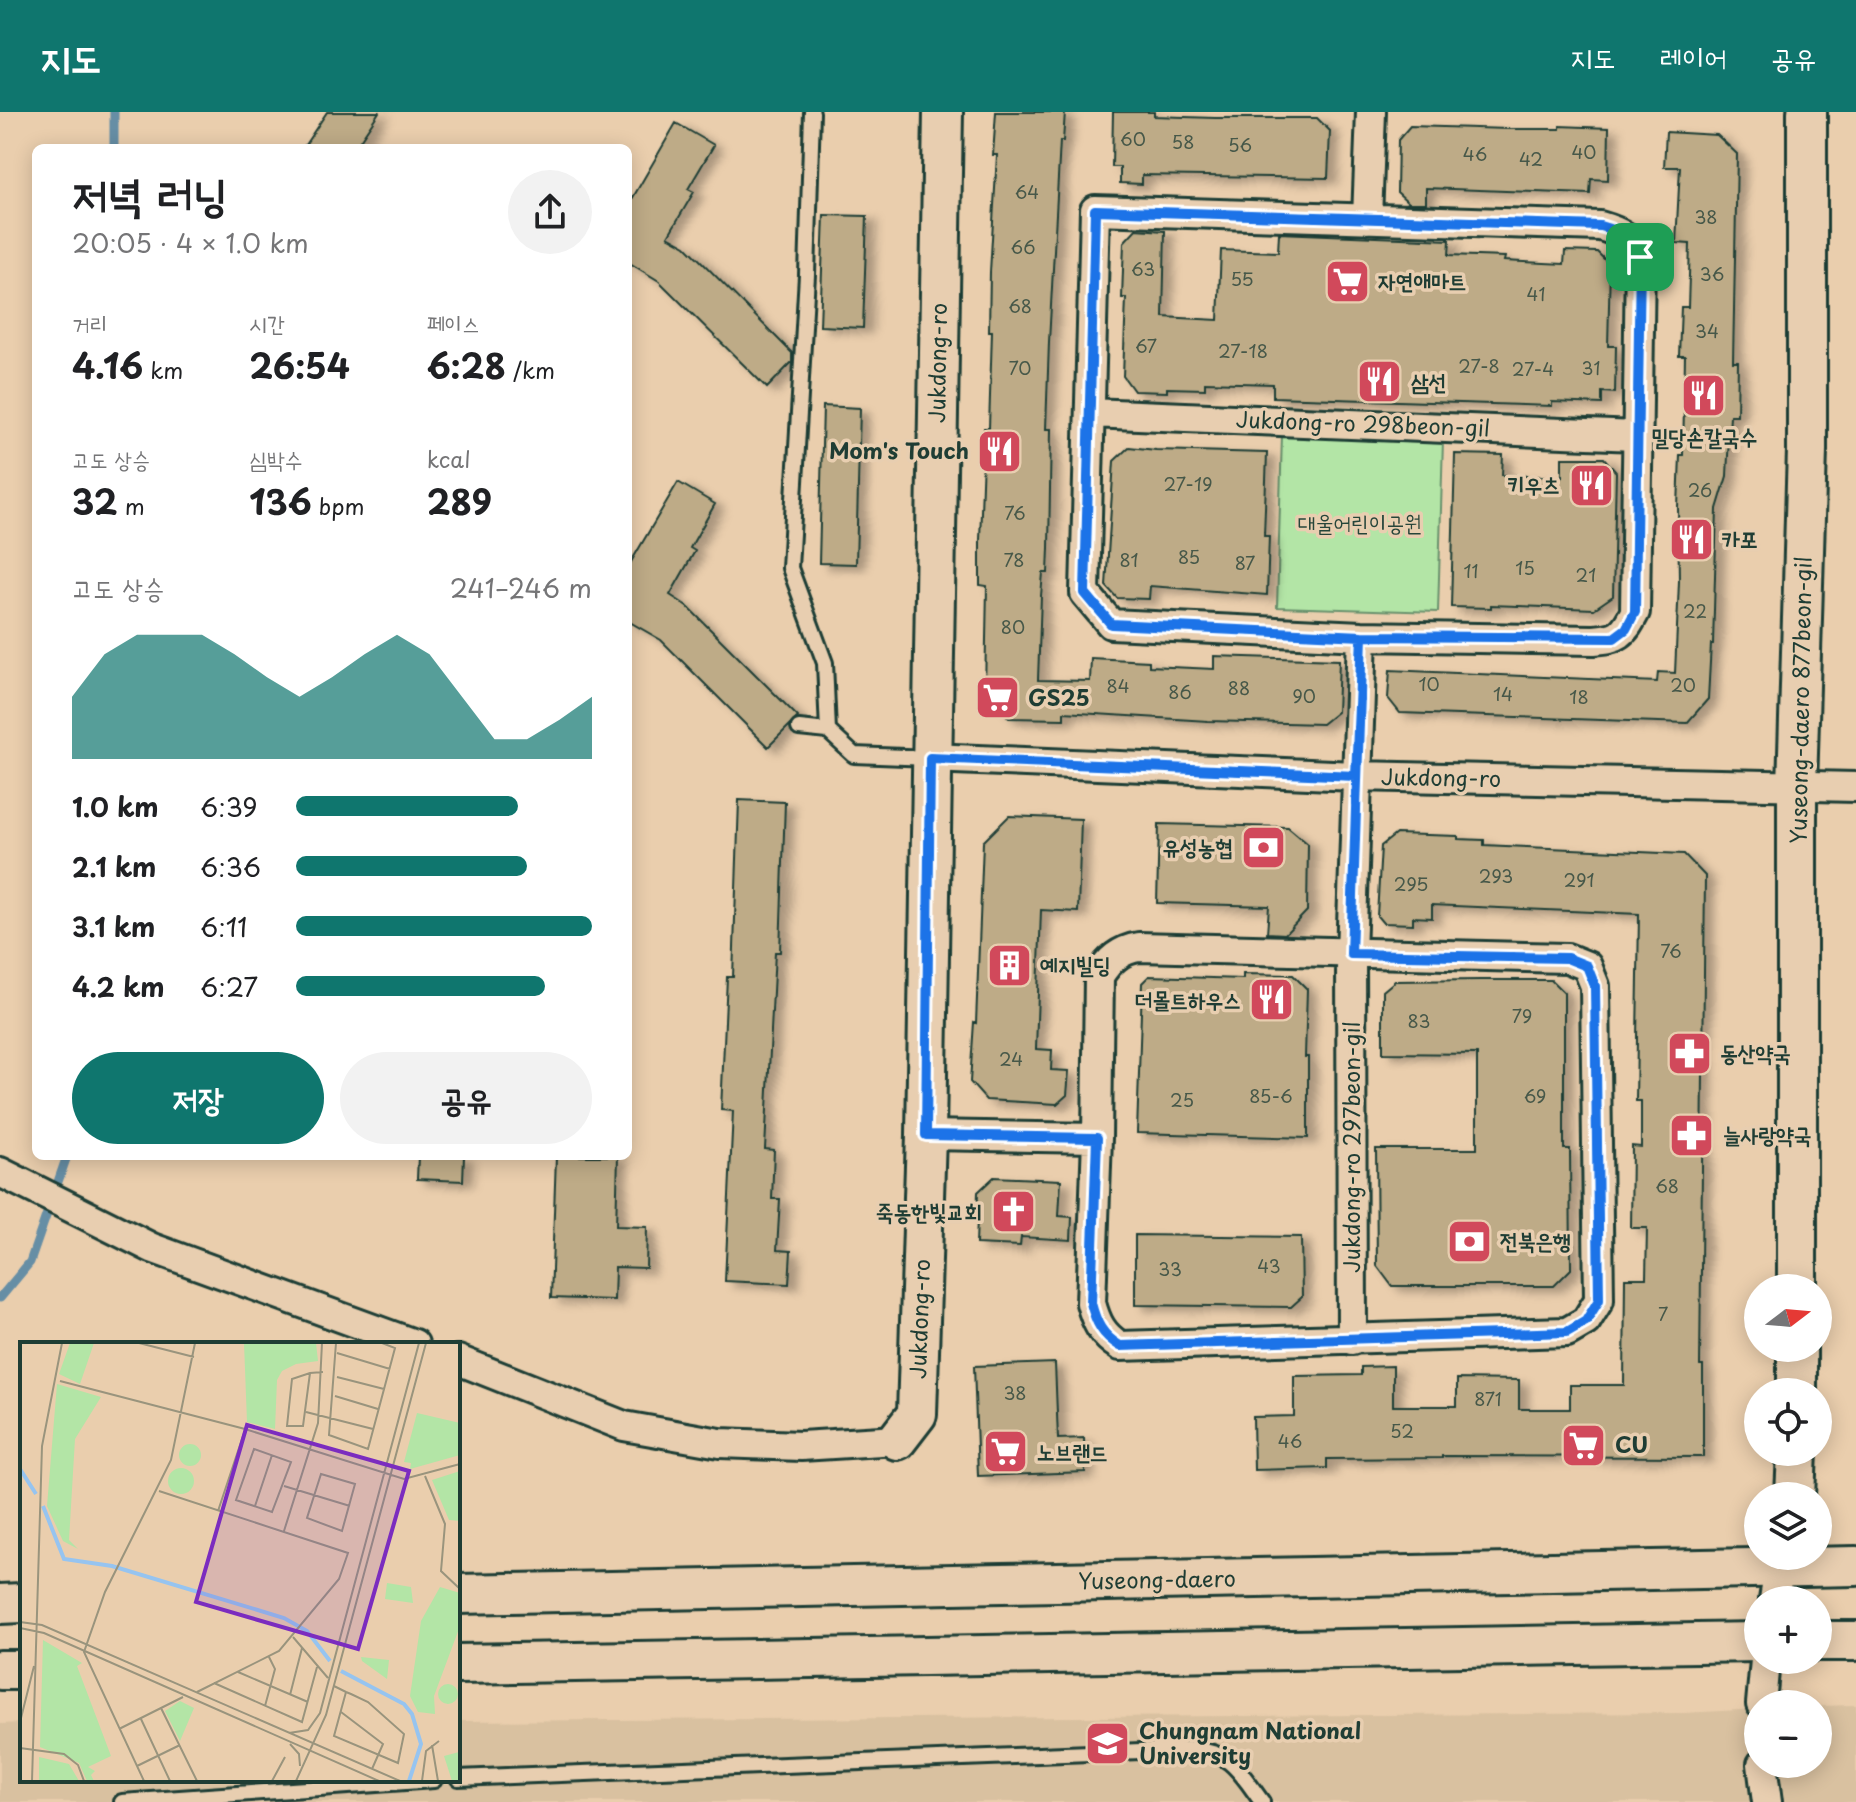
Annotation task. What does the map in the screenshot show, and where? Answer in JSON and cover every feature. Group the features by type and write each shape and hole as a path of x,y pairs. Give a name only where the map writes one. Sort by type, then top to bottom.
{"main road":[{"name":"Jukdong-ro","path":"897,1440 917,1414 926,1135 943,112"},
{"name":"Yuseong-daero 877beon-gil","path":"1797,1274 1797,787 1807,450 1807,112"},
{"name":"Yuseong-daero","path":"460,1594 1778,1575 1856,1566"},
{"path":"0,1604 20,1603"},
{"path":"1832,1641 1856,1641"},
{"path":"460,1664 1744,1642"}],"street":[{"path":"1367,219 1371,112"},
{"path":"1095,210 1600,226 1624,233 1640,257 1635,612 1626,629 1614,638 1362,636 1111,624 1085,593 1090,413 1095,210"},
{"name":"Jukdong-ro 298beon-gil","path":"1090,413 1636,436"},
{"path":"1356,776 1362,636"},
{"name":"Jukdong-ro","path":"930,758 1356,776 1856,787"},
{"name":"Jukdong-ro 297beon-gil","path":"1352,1340 1351,954 1356,776"},
{"path":"1139,947 1567,958 1587,966 1595,986 1599,1300 1586,1321 1567,1332 1120,1346 1109,1339 1096,1323 1091,1303 1097,1138 1099,976 1106,964 1120,953 1139,947"},
{"path":"926,1135 1097,1138"},
{"path":"0,1172 152,1248 409,1342"},
{"path":"460,1361 638,1429 720,1443 801,1446 897,1440"},
{"path":"1764,1778 1767,1802"}],"lane":[{"path":"812,112 807,275 790,568 825,663 828,731"},
{"path":"799,728 828,731 854,755 930,758"},
{"path":"460,1778 1192,1749 1227,1758 1262,1802"},
{"path":"122,1802 406,1782"}],"shaded area":[{"name":"Chungnam National University","path":"1856,1705 1856,1802 0,1802 0,1724 20,1723 20,1782 460,1782 460,1721 1684,1713 1744,1710 1744,1778 1832,1778 1832,1706"}],"green space":[{"name":"대울어린이공원","path":"1282,435 1443,440 1438,612 1277,607"}],"building":[{"path":"327,112 379,112 358,144 306,144"},
{"path":"996,112 1065,112 1063,141 1060,141 1049,342 1046,429 1051,429 1049,548 1048,573 1043,573 1041,596 1038,680 1090,681 1091,658 1149,661 1149,666 1214,669 1214,656 1339,660 1337,712 1322,724 1064,712 1064,719 1009,718 985,692 987,586 980,585 980,540 984,428 989,428 990,272 997,155 993,155"},
{"path":"1113,112 1154,112 1154,116 1215,118 1317,118 1330,131 1328,178 1142,175 1142,184 1120,183 1120,167 1112,167"},
{"path":"676,123 714,145 688,189 694,192 668,236 686,246 792,353 792,362 767,388 659,281 632,264 632,199"},
{"path":"1410,126 1609,128 1608,180 1591,179 1590,194 1426,188 1426,203 1409,203 1397,192 1398,140"},
{"path":"1666,132 1717,135 1737,154 1733,362 1738,362 1737,415 1730,415 1727,476 1717,509 1708,699 1687,723 1400,713 1388,698 1390,670 1657,682 1658,672 1675,673 1685,356 1679,356 1681,307 1688,307 1690,244 1676,243 1680,167 1664,167"},
{"path":"824,215 867,216 863,328 820,326"},
{"path":"1136,229 1165,231 1163,317 1218,320 1221,250 1278,252 1279,233 1450,240 1449,255 1505,257 1504,261 1564,264 1565,251 1597,252 1610,265 1608,346 1616,346 1615,393 1602,392 1602,404 1552,402 1552,406 1273,397 1273,384 1205,382 1205,389 1134,391 1123,376 1126,298 1122,298 1124,242"},
{"path":"823,406 860,408 856,564 819,563"},
{"path":"1129,447 1267,453 1264,536 1269,536 1267,595 1150,586 1149,599 1117,598 1106,586 1114,461"},
{"path":"1455,454 1503,455 1502,475 1562,477 1562,458 1604,458 1616,472 1613,596 1594,609 1491,605 1491,608 1451,607"},
{"path":"678,482 715,504 690,548 695,551 670,595 687,606 798,717 768,747 661,640 632,623 632,560"},
{"path":"739,800 785,802 780,952 775,952 765,1149 774,1150 772,1199 780,1199 777,1250 791,1251 789,1284 725,1281 733,1111 721,1110 727,977 733,977"},
{"name":"예지빌딩","path":"1009,816 1081,819 1078,912 1041,910 1036,1049 1052,1050 1051,1070 1069,1071 1067,1095 1057,1104 986,1100 970,1082 976,1023 983,842"},
{"path":"1159,824 1288,827 1308,844 1307,911 1285,934 1267,933 1269,906 1157,903"},
{"path":"1396,834 1458,836 1458,839 1484,840 1484,845 1684,854 1705,876 1700,1366 1703,1366 1703,1457 1327,1459 1327,1468 1254,1470 1253,1417 1294,1416 1294,1376 1361,1375 1361,1367 1393,1366 1393,1406 1457,1406 1457,1379 1519,1380 1519,1409 1570,1409 1570,1385 1624,1385 1625,1278 1646,1278 1647,1228 1631,1228 1632,1146 1641,1147 1641,1101 1636,1101 1639,914 1432,905 1432,918 1413,917 1413,924 1383,923 1377,916 1381,846"},
{"path":"1243,974 1293,975 1307,989 1305,1057 1308,1057 1308,1138 1137,1133 1142,983 1149,976 1243,979"},
{"path":"1551,980 1564,993 1564,1149 1570,1149 1571,1269 1554,1286 1392,1286 1377,1266 1376,1149 1477,1149 1477,1054 1383,1053 1383,991 1395,981"},
{"path":"418,1160 464,1160 463,1181 417,1179"},
{"path":"556,1160 618,1160 616,1226 647,1227 646,1268 615,1267 614,1300 551,1298"},
{"path":"994,1177 1061,1180 1059,1216 1072,1217 1071,1240 1021,1237 1020,1246 976,1244 978,1192"},
{"path":"1135,1235 1301,1237 1302,1297 1291,1307 1135,1305"},
{"path":"1055,1363 1058,1439 1084,1438 1085,1472 978,1476 974,1366"}],"waterway":[{"path":"114,112 114,144"},
{"path":"0,1298 30,1262 66,1160"}],"place":[{"name":"자연애마트","path":"1347,281"},
{"name":"삼선","path":"1380,382"},
{"name":"밀당손칼국수","path":"1704,396"},
{"name":"Mom's Touch","path":"1000,451"},
{"name":"키우츠","path":"1591,485"},
{"name":"카포","path":"1691,539"},
{"name":"GS25","path":"997,698"},
{"name":"유성농협","path":"1264,847"},
{"name":"예지빌딩","path":"1009,965"},
{"name":"더몰트하우스","path":"1272,1000"},
{"name":"동산약국","path":"1689,1053"},
{"name":"늘사랑약국","path":"1692,1135"},
{"name":"죽동한빛교회","path":"1013,1212"},
{"name":"전북은행","path":"1469,1241"},
{"name":"CU","path":"1584,1445"},
{"name":"노브랜드","path":"1006,1452"},
{"name":"Chungnam National University","path":"1108,1744"}],"route":[{"path":"1640,257 1624,233 1600,226 1095,210 1085,593 1111,624 1362,636 1351,954 1567,958 1587,966 1595,986 1599,1300 1586,1321 1567,1332 1120,1346 1109,1339 1096,1323 1091,1303 1097,1138 926,1135 930,758 1356,776 1359,706 1362,636 1614,638 1626,629 1635,612 1640,257"}]}
